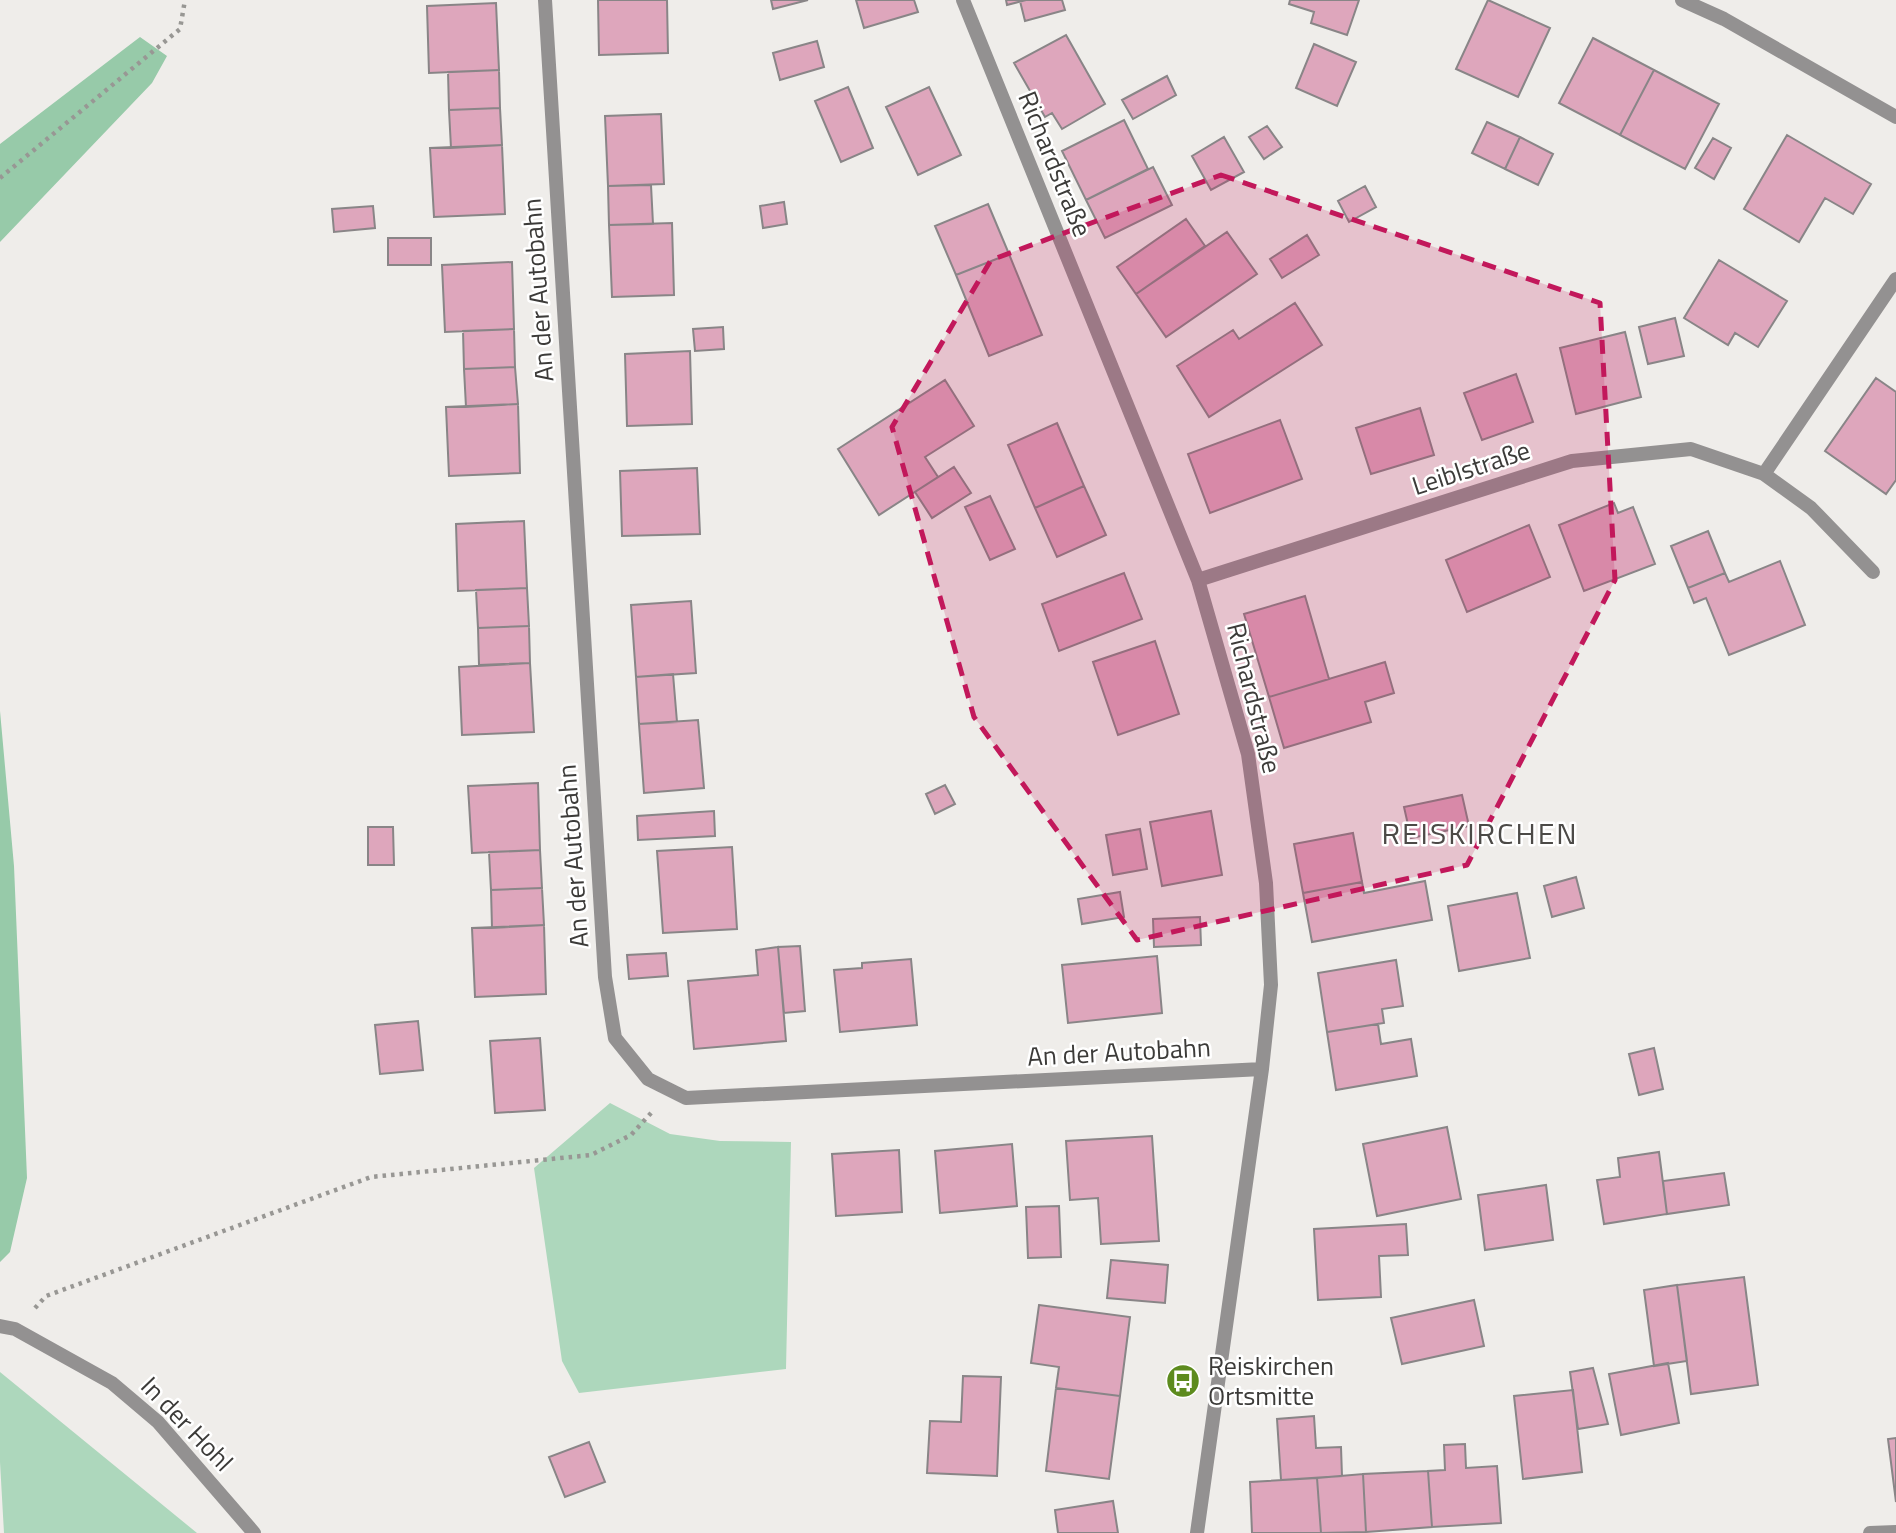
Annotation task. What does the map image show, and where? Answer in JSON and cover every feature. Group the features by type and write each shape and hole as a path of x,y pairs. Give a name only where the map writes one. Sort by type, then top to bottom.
{"street":[{"name":"An der Autobahn","path":"545,0 605,977 615,1038 648,1079 686,1098 1262,1069"},
{"name":"Richardstraße","path":"963,0 1198,580 1248,754 1266,883 1270,985 1262,1069 1197,1533"},
{"path":"1682,0 1724,19 1896,117"},
{"path":"1764,474 1896,279"},
{"name":"Leiblstraße","path":"1198,580 1572,461 1691,449 1764,474 1811,508 1873,572"},
{"name":"In der Hohl","path":"0,1326 15,1329 112,1383 158,1422 254,1533"},
{"path":"1870,1533 1896,1532"}],"path":[{"path":"0,178 180,29 186,0"},
{"path":"15,1329 46,1296 371,1177 591,1155 631,1135 670,1090"}],"highlighted area":[{"path":"1221,175 1600,303 1615,580 1467,865 1137,940 974,717 892,427 991,260"}],"green space":[{"path":"140,37 167,56 152,83 0,242 0,144"},
{"path":"0,711 14,866 27,1178 10,1252 0,1262"},
{"path":"610,1103 670,1134 720,1141 791,1142 786,1369 579,1393 562,1361 534,1168"},
{"path":"0,1372 197,1533 4,1533 0,1462"}],"building":[{"path":"598,0 667,0 668,53 599,55"},
{"path":"771,0 808,0 773,9"},
{"path":"856,0 914,0 918,12 864,28"},
{"path":"1006,0 1026,0 1007,5"},
{"path":"1062,0 1065,10 1025,21 1020,1"},
{"path":"1290,0 1359,0 1347,35 1311,23 1314,12 1289,4"},
{"path":"1488,0 1550,28 1518,97 1456,69"},
{"path":"496,3 499,70 429,73 427,6"},
{"path":"1066,35 1105,104 1062,129 1052,113 1045,117 1014,63"},
{"path":"1593,38 1654,70 1620,135 1559,103"},
{"path":"817,41 824,67 780,80 773,53"},
{"path":"1314,44 1356,62 1337,106 1296,88"},
{"path":"499,70 500,108 449,110 448,72"},
{"path":"1654,70 1719,104 1685,169 1620,135"},
{"path":"1167,76 1176,95 1133,119 1122,100"},
{"path":"848,87 873,148 841,162 815,101"},
{"path":"929,87 961,155 918,175 886,107"},
{"path":"500,108 502,145 451,148 449,110"},
{"path":"661,114 664,184 608,186 605,116"},
{"path":"1124,120 1148,169 1086,200 1062,151"},
{"path":"1487,122 1520,137 1505,169 1472,153"},
{"path":"1267,126 1282,147 1264,159 1249,137"},
{"path":"1787,135 1871,184 1853,214 1825,198 1799,242 1744,209"},
{"path":"1224,137 1244,172 1211,190 1192,156"},
{"path":"1520,137 1553,154 1538,185 1505,169"},
{"path":"1713,138 1731,148 1714,179 1695,168"},
{"path":"502,145 505,214 434,217 430,148"},
{"path":"1153,167 1172,205 1105,238 1086,200"},
{"path":"651,185 653,224 609,225 608,186"},
{"path":"1365,186 1376,207 1349,222 1338,201"},
{"path":"784,202 787,224 763,228 760,206"},
{"path":"988,204 1009,254 956,275 935,226"},
{"path":"373,206 375,228 334,232 332,209"},
{"path":"1186,219 1205,246 1136,294 1117,267"},
{"path":"672,223 674,295 612,297 609,225"},
{"path":"1227,232 1257,274 1166,337 1136,294"},
{"path":"1307,235 1319,255 1282,278 1270,259"},
{"path":"388,238 431,238 431,265 388,265"},
{"path":"1009,254 1042,335 989,356 956,275"},
{"path":"1719,260 1787,301 1758,347 1735,333 1728,345 1684,318"},
{"path":"512,262 514,329 445,332 442,265"},
{"path":"1295,303 1322,345 1209,417 1177,366 1233,330 1239,339"},
{"path":"1675,318 1684,356 1648,364 1639,327"},
{"path":"723,327 724,349 695,351 693,329"},
{"path":"514,329 515,367 464,369 463,331"},
{"path":"1625,332 1641,397 1576,414 1560,348"},
{"path":"690,351 692,424 627,426 625,354"},
{"path":"515,367 518,404 466,407 464,369"},
{"path":"1516,374 1533,422 1482,440 1464,393"},
{"path":"1876,378 1896,392 1896,480 1886,494 1825,451"},
{"path":"945,380 974,426 925,457 938,477 879,515 838,449"},
{"path":"518,404 520,473 449,476 446,407"},
{"path":"1420,408 1434,455 1371,474 1356,428"},
{"path":"1280,420 1302,479 1210,513 1188,454"},
{"path":"1057,423 1084,486 1035,508 1008,445"},
{"path":"954,467 971,493 932,518 915,492"},
{"path":"697,468 700,534 622,536 620,471"},
{"path":"1084,486 1106,535 1057,557 1035,508"},
{"path":"990,496 1015,549 990,560 965,507"},
{"path":"1614,503 1618,513 1633,507 1655,564 1584,591 1559,525"},
{"path":"524,521 527,588 458,591 456,524"},
{"path":"1529,525 1550,577 1467,612 1446,560"},
{"path":"1708,531 1725,573 1688,588 1671,546"},
{"path":"1780,561 1805,625 1729,655 1706,598 1694,603 1688,588 1725,573 1729,582"},
{"path":"1124,573 1142,619 1059,651 1042,604"},
{"path":"527,588 529,626 478,628 476,590"},
{"path":"1305,596 1329,679 1269,697 1244,614"},
{"path":"691,601 696,673 636,677 631,605"},
{"path":"529,626 530,663 479,665 478,628"},
{"path":"1155,641 1179,714 1118,735 1093,662"},
{"path":"1385,662 1394,693 1365,702 1371,722 1284,748 1269,697"},
{"path":"530,663 534,732 462,735 459,667"},
{"path":"673,674 677,722 639,724 636,677"},
{"path":"698,720 704,788 644,793 639,724"},
{"path":"538,783 540,850 472,853 468,786"},
{"path":"945,785 955,804 935,814 926,794"},
{"path":"1462,795 1469,826 1411,838 1404,807"},
{"path":"714,811 715,836 638,840 637,816"},
{"path":"1211,811 1222,875 1162,886 1150,822"},
{"path":"368,827 393,827 394,865 368,865"},
{"path":"1140,829 1147,869 1113,875 1106,835"},
{"path":"1353,833 1362,882 1303,893 1294,844"},
{"path":"732,847 737,929 663,933 657,851"},
{"path":"540,850 542,888 491,890 489,852"},
{"path":"1576,877 1584,908 1552,917 1544,886"},
{"path":"1425,881 1432,920 1312,942 1303,893 1362,882 1364,893"},
{"path":"542,888 544,925 492,928 491,890"},
{"path":"1120,892 1124,917 1082,924 1078,899"},
{"path":"1517,893 1530,958 1459,971 1448,906"},
{"path":"1200,917 1201,945 1154,947 1153,919"},
{"path":"544,925 546,994 475,997 472,928"},
{"path":"800,946 805,1011 784,1013 778,947"},
{"path":"778,947 786,1041 694,1049 688,981 758,975 756,950"},
{"path":"666,953 668,976 629,979 627,955"},
{"path":"1157,956 1162,1013 1068,1023 1062,965"},
{"path":"911,959 917,1025 840,1032 834,970 862,968 862,963"},
{"path":"1396,960 1403,1006 1382,1009 1384,1023 1327,1032 1318,973"},
{"path":"418,1021 423,1070 380,1074 375,1025"},
{"path":"1378,1024 1381,1044 1411,1039 1417,1076 1336,1090 1327,1032"},
{"path":"540,1038 545,1110 495,1113 490,1041"},
{"path":"1654,1048 1663,1089 1639,1095 1629,1054"},
{"path":"1447,1127 1461,1199 1377,1216 1363,1144"},
{"path":"1152,1136 1159,1241 1101,1244 1098,1198 1070,1200 1066,1141"},
{"path":"1012,1144 1017,1206 940,1213 935,1151"},
{"path":"899,1150 902,1212 836,1216 832,1154"},
{"path":"1659,1152 1667,1214 1604,1224 1597,1180 1620,1177 1618,1158"},
{"path":"1724,1173 1729,1205 1667,1214 1663,1181"},
{"path":"1546,1185 1553,1240 1485,1250 1478,1195"},
{"path":"1059,1206 1061,1257 1028,1258 1026,1207"},
{"path":"1406,1224 1408,1255 1379,1256 1381,1297 1318,1300 1314,1229"},
{"path":"1111,1260 1168,1265 1165,1303 1107,1298"},
{"path":"1744,1277 1758,1385 1691,1394 1677,1285"},
{"path":"1677,1285 1687,1361 1654,1366 1644,1290"},
{"path":"1474,1300 1484,1346 1402,1364 1391,1318"},
{"path":"1039,1305 1130,1317 1120,1396 1056,1388 1059,1367 1031,1363"},
{"path":"1668,1363 1679,1423 1621,1435 1609,1374"},
{"path":"1593,1368 1608,1424 1578,1429 1570,1372"},
{"path":"963,1376 1001,1377 997,1476 927,1473 930,1421 961,1422"},
{"path":"1056,1388 1120,1396 1109,1479 1046,1471"},
{"path":"1573,1390 1582,1472 1523,1479 1514,1396"},
{"path":"1314,1416 1316,1448 1341,1447 1342,1476 1281,1480 1277,1419"},
{"path":"1896,1438 1896,1502 1888,1439"},
{"path":"589,1442 605,1482 565,1497 549,1457"},
{"path":"1465,1444 1466,1468 1497,1466 1501,1523 1432,1527 1428,1471 1445,1470 1444,1445"},
{"path":"1428,1471 1432,1527 1366,1532 1363,1474"},
{"path":"1363,1474 1366,1532 1321,1533 1317,1478"},
{"path":"1317,1478 1321,1533 1252,1533 1250,1482"},
{"path":"1113,1501 1118,1533 1058,1533 1055,1510"}],"place":[{"name":"Reiskirchen Ortsmitte","path":"1183,1381"}],"district":[{"name":"REISKIRCHEN","path":"1480,834"}]}
